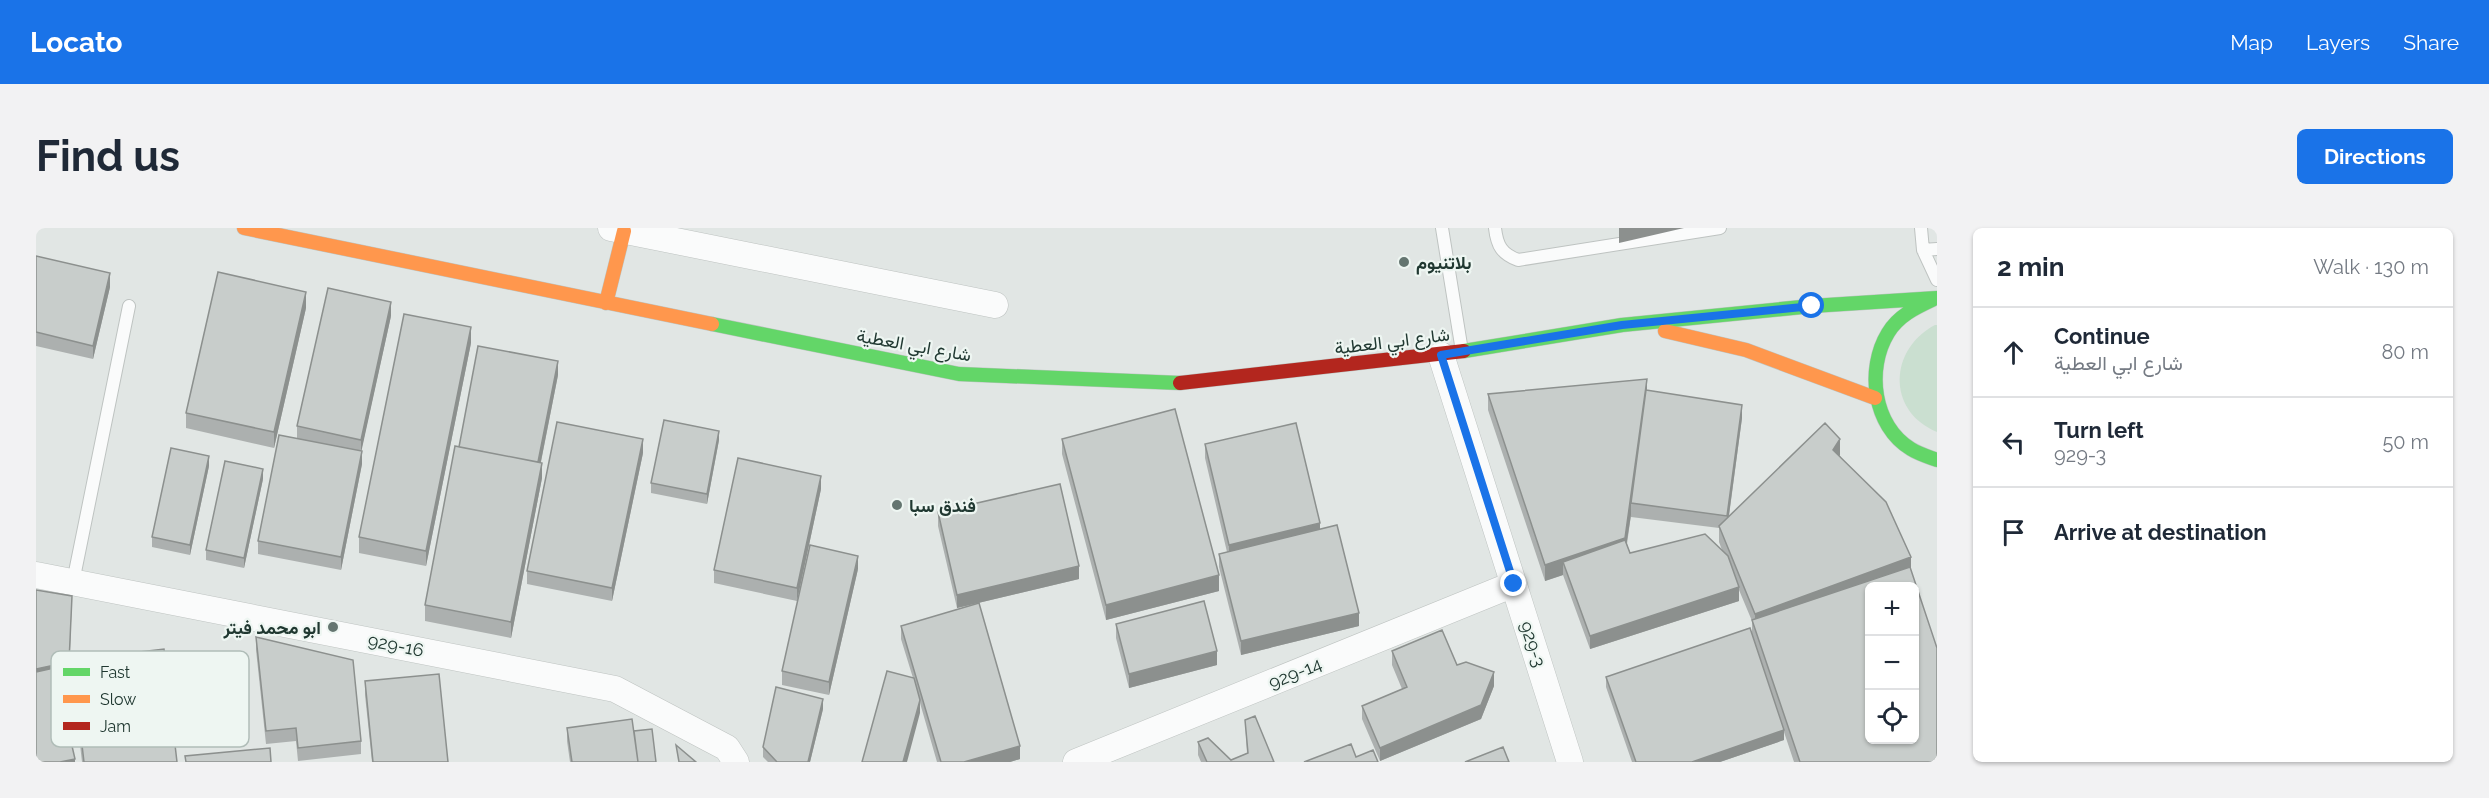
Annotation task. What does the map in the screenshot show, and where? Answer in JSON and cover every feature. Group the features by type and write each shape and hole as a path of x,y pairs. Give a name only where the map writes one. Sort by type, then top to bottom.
{"street":[{"name":"شارع ابي العطية","path":"244,228 959,374 1186,383 1451,353 1622,325 1812,306 1937,298"},
{"path":"606,303 617,229 995,304"},
{"path":"1937,298 1911,310 1887,333 1874,364 1875,398 1890,429 1916,452 1937,478"},
{"name":"شارع ابي العطية","path":"1622,325 1693,336 1757,352 1875,398"},
{"name":"929-3","path":"1451,353 1514,584 1570,762"},
{"path":"1916,452 1937,460"},
{"name":"929-16","path":"36,575 615,688 727,748 736,762"},
{"name":"929-14","path":"1076,762 1514,584"}],"lane":[{"path":"1442,228 1451,353"},
{"path":"1495,228 1496,241 1504,254 1518,260 1720,228"},
{"path":"1921,228 1923,250 1937,280"},
{"path":"1923,250 1937,249"},
{"path":"73,582 129,306"}],"green space":[{"path":"1937,325 1937,432 1920,422 1909,410 1902,395 1900,380 1902,364 1909,349 1920,336"}],"building":[{"path":"36,256 110,273 93,346 36,332"},
{"path":"218,272 306,292 274,432 186,413"},
{"path":"328,288 391,302 361,440 297,426"},
{"path":"404,314 471,327 426,551 359,537"},
{"path":"478,346 558,361 538,462 459,447"},
{"path":"1647,379 1625,538 1545,565 1488,394"},
{"path":"1646,390 1742,405 1727,516 1631,503"},
{"path":"1175,409 1219,575 1106,605 1062,439"},
{"path":"664,420 719,431 707,494 651,483"},
{"path":"557,422 643,439 612,588 527,571"},
{"path":"1296,423 1320,523 1229,545 1205,444"},
{"path":"1825,423 1840,439 1833,450 1886,502 1911,557 1755,614 1719,526"},
{"path":"279,435 362,451 341,557 258,541"},
{"path":"455,446 542,463 511,622 425,605"},
{"path":"171,448 209,456 190,545 152,537"},
{"path":"738,458 821,476 797,588 714,570"},
{"path":"225,461 263,469 244,558 206,550"},
{"path":"1060,484 1079,566 957,595 938,512"},
{"path":"1337,525 1359,613 1241,641 1219,554"},
{"path":"1705,534 1728,556 1739,587 1590,636 1563,562 1625,540 1630,553"},
{"path":"810,545 858,556 829,682 782,671"},
{"path":"1910,567 1915,582 1865,582"},
{"path":"1865,582 1865,744 1919,744 1919,594 1937,648 1937,762 1800,762 1752,620"},
{"path":"36,590 72,596 70,651 51,651 51,666 36,669"},
{"path":"1204,601 1217,651 1129,674 1116,624"},
{"path":"979,603 1020,746 964,762 941,762 901,626"},
{"path":"1750,628 1784,730 1692,762 1636,762 1606,677"},
{"path":"1442,630 1457,665 1466,662 1494,672 1481,705 1380,748 1362,706 1407,687 1392,651"},
{"path":"256,637 353,660 361,741 298,748 296,728 266,731"},
{"path":"51,669 51,747 72,747 75,759 60,762 36,762 36,672"},
{"path":"887,671 914,678 920,700 903,762 862,762"},
{"path":"439,674 448,762 373,762 365,681"},
{"path":"776,687 823,699 808,762 777,762 763,747"},
{"path":"1255,716 1274,762 1207,762 1198,742 1208,738 1231,760 1248,753 1245,720"},
{"path":"632,719 638,762 572,762 567,728"},
{"path":"652,729 656,762 638,762 634,731"},
{"path":"1351,744 1356,757 1373,750 1378,762 1304,762"},
{"path":"676,745 696,762 679,762"},
{"path":"82,747 175,747 177,762 84,762"},
{"path":"1503,747 1509,762 1465,762"},
{"path":"270,748 271,762 186,762 185,756"}],"traffic: fast":[{"path":"1464,351 1622,325 1812,306 1937,298"},
{"path":"1932,300 1907,313 1892,327 1881,347 1876,379 1881,412 1888,426 1898,439 1911,449 1937,460"},
{"path":"712,324 959,374 1180,383"}],"traffic: slow":[{"path":"244,228 712,324"},
{"path":"606,303 624,231"},
{"path":"1665,331 1746,350 1875,398"}],"traffic: jam":[{"path":"1180,383 1464,351"}],"place":[{"name":"بلاتنيوم","path":"1404,262"},
{"name":"فندق سبا","path":"897,505"},
{"name":"ابو محمد فيتر","path":"333,627"}],"route":[{"path":"1514,584 1441,355 1622,325 1812,306"}]}
